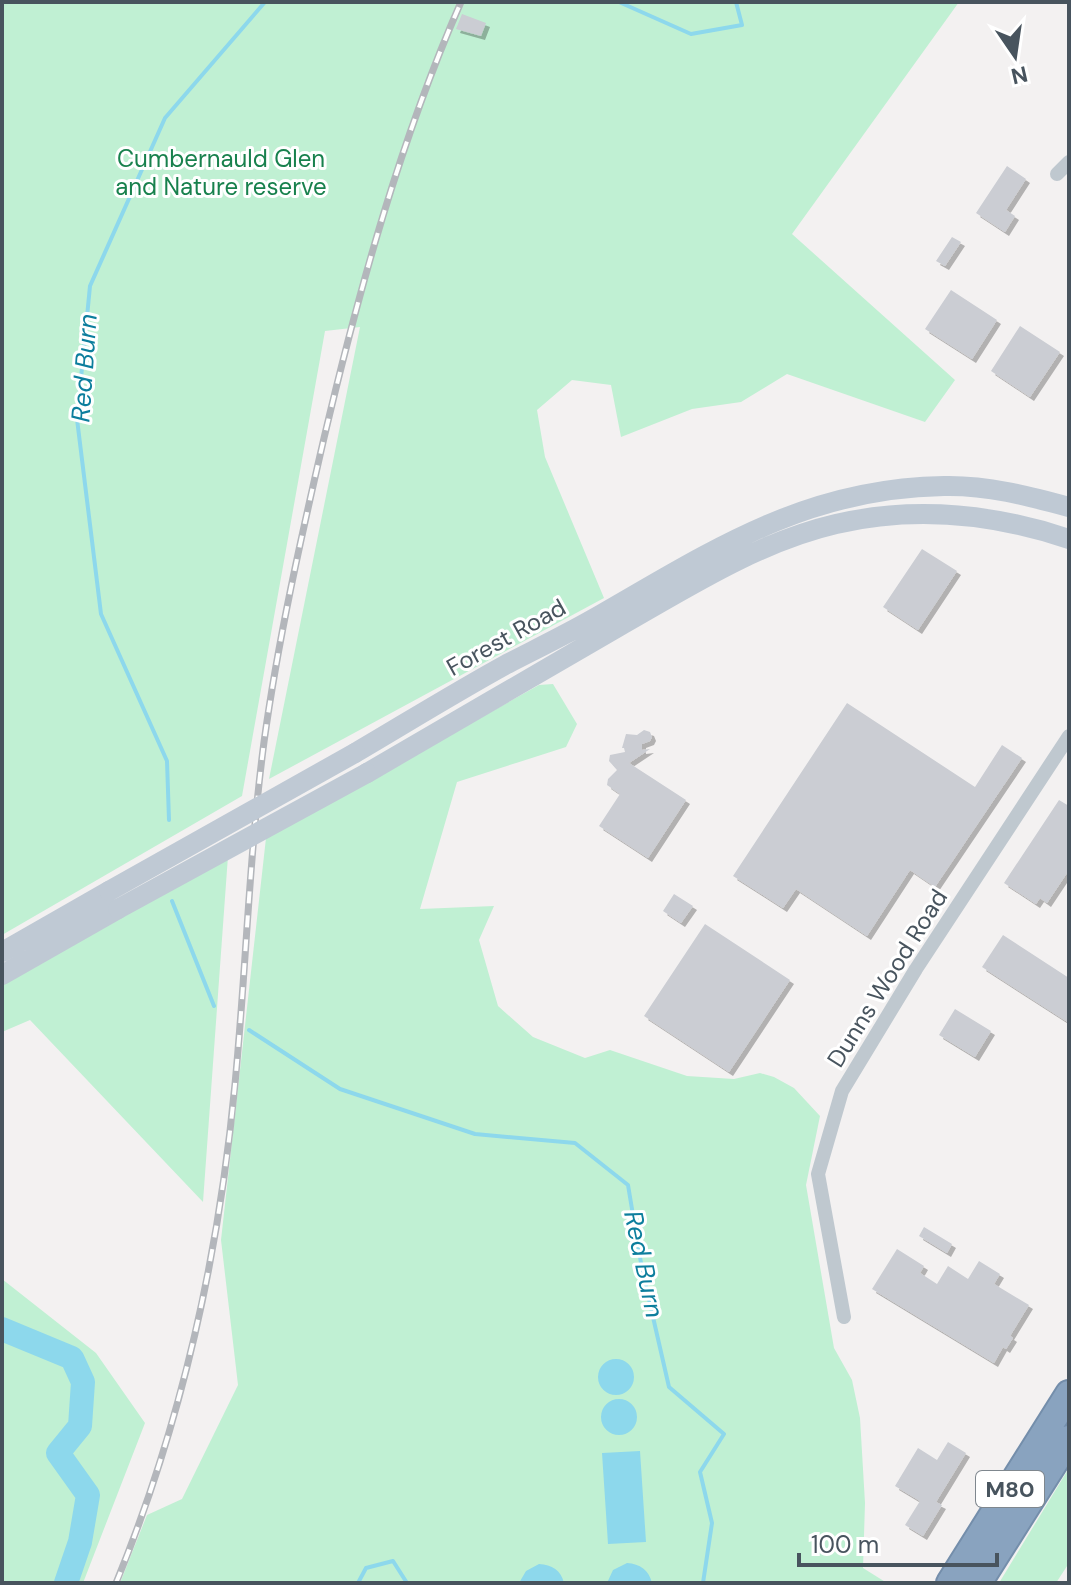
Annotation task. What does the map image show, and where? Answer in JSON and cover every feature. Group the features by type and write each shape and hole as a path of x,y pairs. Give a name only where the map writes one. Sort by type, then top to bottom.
{"highway":[{"name":"M80","path":"950,1583 1069,1394"},
{"name":"M80","path":"978,1583 1069,1439"}],"street":[{"path":"1057,174 1069,162"},
{"name":"Forest Road","path":"2,975 113,900 355,753 506,665 709,552 777,518 836,499 885,489 947,486 1013,492 1069,507"},
{"name":"Forest Road","path":"2,952 367,773 700,580 765,548 836,524 903,515 972,515 1032,527 1069,539"},
{"name":"Dunns Wood Road","path":"844,1317 818,1174 842,1091 916,969 1069,736"}],"green space":[{"name":"Cumbernauld Glen and Nature reserve","path":"2,2 959,2 792,234 955,380 925,422 787,374 741,402 692,409 621,437 611,385 572,380 537,410 545,457 604,598 269,779 360,327 325,331 242,796 2,935"},
{"path":"553,684 577,724 566,747 457,782 420,909 494,906 479,940 498,1006 533,1037 585,1058 610,1050 687,1076 734,1079 760,1073 794,1088 820,1116 806,1185 834,1348 852,1380 860,1418 865,1503 863,1568 887,1583 120,1583 147,1515 182,1499 238,1385 221,1240 266,838 539,685"},
{"path":"228,856 203,1202 30,1020 2,1032 2,983"},
{"path":"2,1279 96,1353 145,1423 83,1583 2,1583"},
{"path":"1069,1468 1069,1563 1056,1583 999,1583"}],"water":[{"path":"616,1359 629,1364 634,1377 629,1390 616,1395 603,1390 598,1377 603,1364"},
{"path":"619,1399 632,1404 637,1417 632,1430 619,1435 606,1430 601,1417 606,1404"},
{"path":"640,1451 646,1542 608,1544 602,1453"},
{"path":"627,1563 643,1568 652,1583 607,1583 613,1570"},
{"path":"539,1564 555,1569 564,1583 519,1583 526,1571"}],"building":[{"path":"462,14 486,23 481,36 456,29"},
{"path":"1007,166 1026,179 1006,210 1015,216 1005,232 976,213"},
{"path":"952,237 961,242 945,266 936,261"},
{"path":"951,290 997,320 972,359 925,329"},
{"path":"1020,326 1060,352 1030,397 991,371"},
{"path":"922,549 957,571 918,630 883,607"},
{"path":"847,703 975,787 1002,745 1022,758 935,887 910,870 867,936 796,889 783,908 733,876"},
{"path":"644,730 650,732 652,737 642,744 642,750 650,749 629,763 686,800 648,858 599,826 620,794 607,785 608,779 617,770 609,761 610,755 625,752 622,748 626,734 637,735"},
{"path":"1059,800 1069,806 1069,870 1047,903 1040,898 1036,904 1004,883"},
{"path":"674,894 693,906 681,923 663,911"},
{"path":"705,924 790,980 729,1072 644,1016"},
{"path":"1003,935 1069,978 1069,1023 982,967"},
{"path":"955,1009 991,1031 975,1057 939,1035"},
{"path":"924,1227 952,1244 947,1253 919,1236"},
{"path":"897,1249 924,1266 920,1273 937,1284 948,1266 968,1279 979,1261 1000,1274 994,1284 1029,1305 1010,1336 1013,1338 1006,1349 1003,1347 994,1363 872,1289"},
{"path":"948,1442 966,1453 936,1502 942,1505 923,1536 905,1525 920,1501 895,1486 918,1448 937,1460"}],"waterway":[{"name":"Red Burn","path":"169,820 167,761 101,614 77,419 90,286 165,118 265,2"},
{"name":"Red Burn","path":"619,2 691,34 742,25 736,2"},
{"name":"Red Burn","path":"172,901 214,1006"},
{"name":"Red Burn","path":"249,1030 340,1089 475,1134 575,1143 628,1185 642,1269 669,1387 724,1434 700,1472 712,1523 703,1583"},
{"path":"2,1329 72,1358 83,1382 80,1426 58,1453 88,1495 80,1542 66,1583"},
{"name":"Red Burn","path":"358,1583 366,1568 393,1561 407,1583"}],"railway":[{"path":"116,1583 160,1462 178,1401 219,1211 235,1084 264,742 299,551 337,382 383,217 419,108 461,2"}]}
